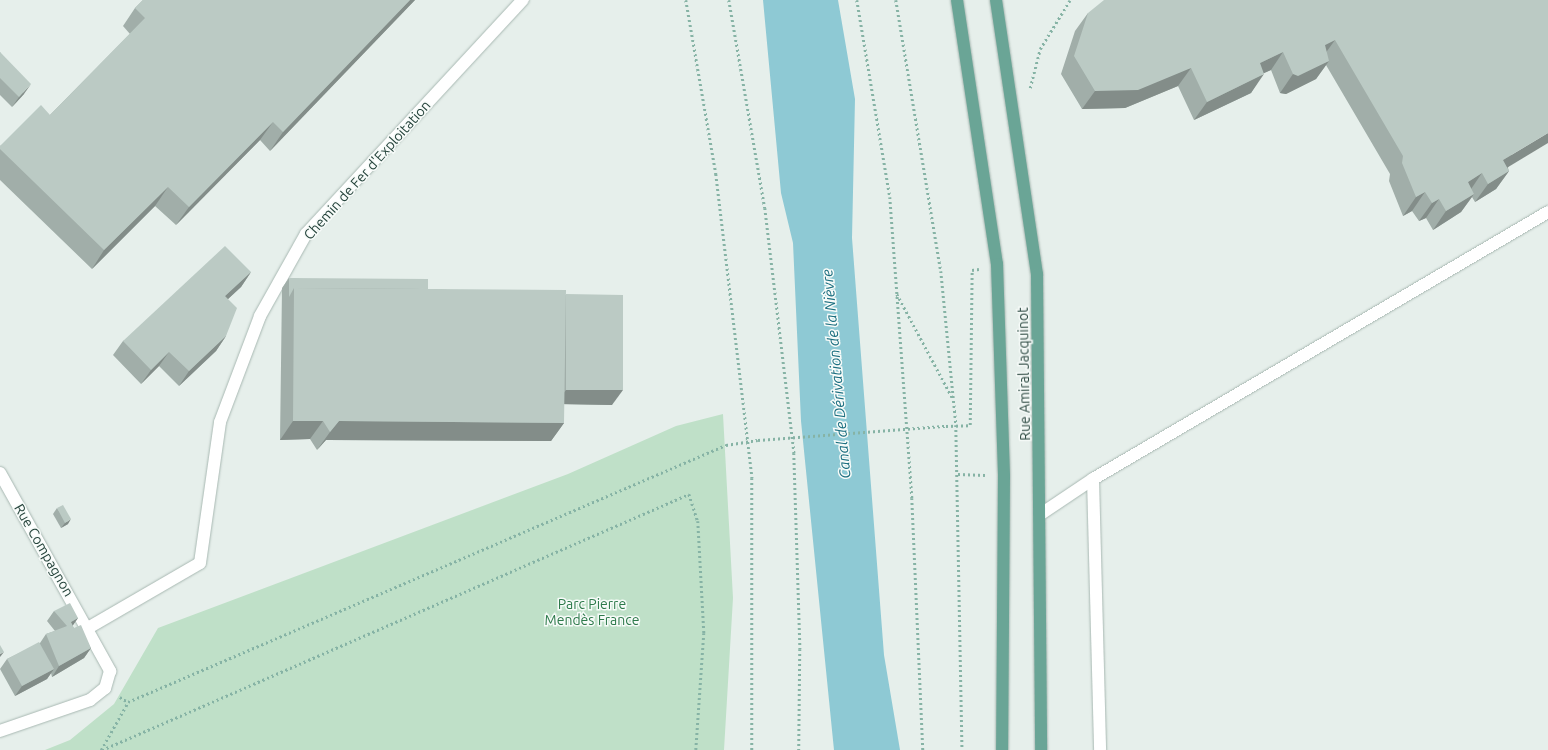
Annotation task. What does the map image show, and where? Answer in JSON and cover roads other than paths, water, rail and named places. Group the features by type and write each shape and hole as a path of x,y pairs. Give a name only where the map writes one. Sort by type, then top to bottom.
{"main road":[{"name":"Rue Amiral Jacquinot","path":"957,0 997,264 1004,476 1002,750"},
{"name":"Rue Amiral Jacquinot","path":"996,0 1037,274 1041,514 1041,750"}],"street":[{"name":"Chemin de Fer d'Exploitation","path":"88,628 200,563 220,422 260,316 306,234 523,0"},
{"path":"1041,514 1093,479 1548,212"},
{"name":"Rue Compagnon","path":"0,473 88,628 110,671 104,688 90,700 0,731"},
{"path":"1093,479 1100,750"}],"water":[{"name":"Canal de Dérivation de la Nièvre","path":"763,0 838,0 855,99 852,238 884,655 900,750 834,750 801,421 793,243 781,193"}],"park label":[{"name":"Parc Pierre Mendès France","path":"592,612"}]}
